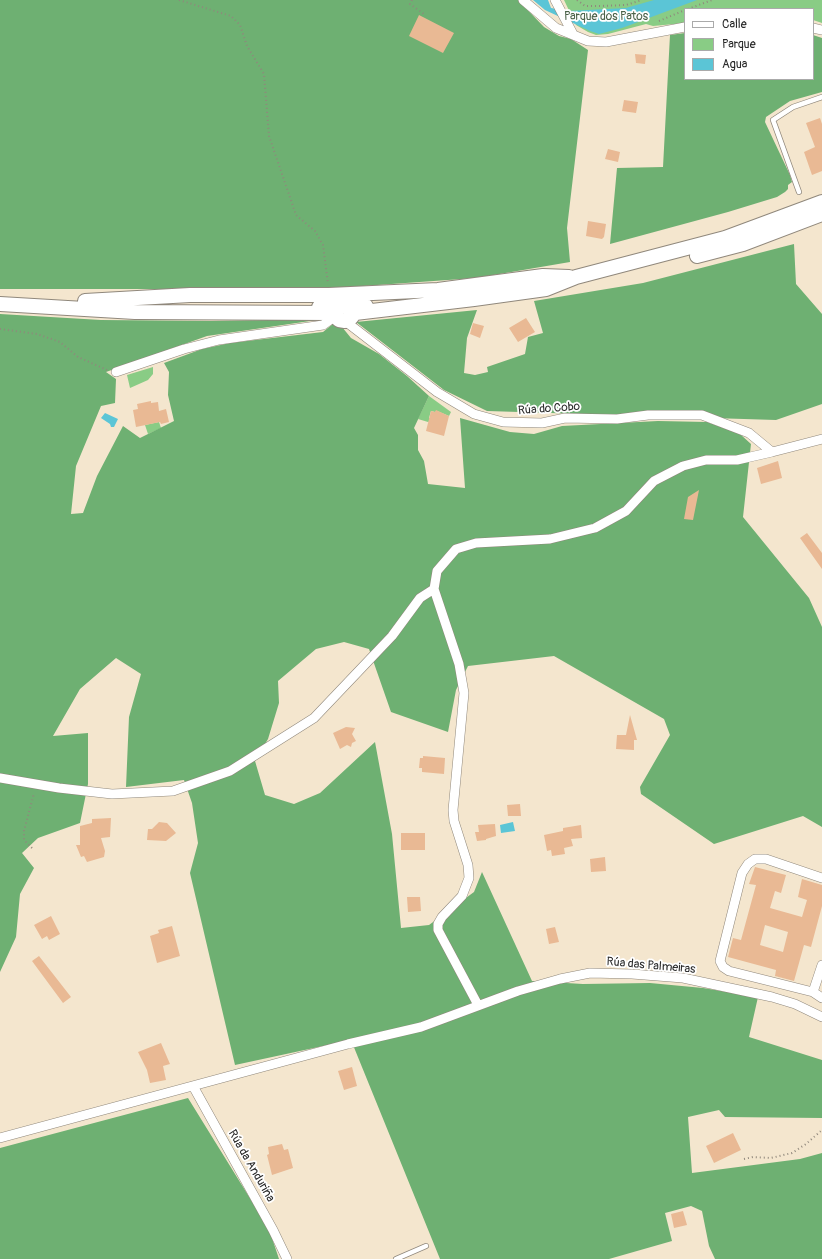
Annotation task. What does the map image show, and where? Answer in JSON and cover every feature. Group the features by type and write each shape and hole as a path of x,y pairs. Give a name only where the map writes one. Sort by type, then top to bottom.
{"main road":[{"path":"0,304 79,307 335,308 402,307 474,300 546,289 576,278 667,255 725,238 822,202"},
{"path":"667,255 686,258 743,244 822,214"},
{"path":"19,304 190,295 267,296 291,302 335,308 412,297 438,290 542,276 576,278"}],"street":[{"path":"523,0 556,28 588,41 606,42 684,27"},
{"path":"555,0 573,34"},
{"path":"116,372 184,349 218,340 323,325 335,308"},
{"name":"Rúa do Cobo","path":"335,308 437,392 461,407 482,416 503,422 524,424 542,423 565,418 702,415 749,433 772,452"},
{"path":"478,1005 438,930 438,924 442,917 462,896 469,878 468,865 454,821 453,810 464,692 462,675 434,589 437,571 456,550 476,543 550,539 595,528 626,511 654,481 683,466 706,460 737,460 822,439"},
{"path":"0,778 112,794 172,791 230,771 314,718 392,636 420,598 434,589"},
{"path":"822,878 766,859 755,859 748,864 742,873 720,961 723,967 729,971 814,992 822,998"},
{"path":"814,992 822,964"},
{"name":"Rúa das Palmeiras","path":"0,1138 348,1044 421,1027 478,1005 560,979 590,973 632,974 683,978 760,994 795,1004 822,1017"},
{"name":"Rúa da Anduriña","path":"193,1086 273,1230 287,1259"}],"lane":[{"path":"799,192 773,120 793,107 822,97"},
{"path":"396,1259 426,1246"}],"path":[{"path":"179,0 231,16 240,25 247,46 264,74 269,136 296,215 315,231 323,245 335,308"},
{"path":"412,0 410,4 424,14"},
{"path":"577,0 585,6 600,6 626,5 642,0"},
{"path":"691,8 712,0"},
{"path":"0,329 37,334 60,342 78,357 95,366 116,372"},
{"path":"32,848 24,840 24,831 36,784"},
{"path":"744,1159 753,1157 771,1158 792,1153 806,1144 822,1130"}],"green space":[{"path":"0,0 518,0 544,27 559,36 571,39 588,50 567,228 570,262 476,278 321,289 0,289"},
{"name":"Parque dos Patos","path":"564,0 822,0 822,23 814,20 814,8 684,8 684,23 653,26 646,24 608,34 596,35 576,25"},
{"path":"684,33 684,80 814,80 814,35 822,38 822,92 790,101 766,117 765,122 792,182 788,185 788,189 785,192 777,197 728,212 610,244 617,168 663,167 670,35"},
{"path":"794,244 796,284 822,314 822,404 776,420 487,411 444,390 356,322 477,310 467,338 464,373 475,375 488,372 487,367 525,354 528,337 543,333 534,301 643,283"},
{"path":"0,314 101,320 212,321 324,319 207,336 106,372 116,379 115,403 101,406 76,466 71,514 83,513 97,476 123,426 140,438 174,421 168,395 169,372 164,363 202,349 230,343 323,332 334,323 342,327 351,338 379,354 429,396 414,428 418,435 418,450 424,461 428,484 465,488 460,418 510,432 534,434 562,426 658,421 707,422 740,434 751,444 743,517 809,598 822,627 822,827 803,816 714,844 641,794 640,787 670,735 664,719 554,656 468,666 456,690 448,732 391,712 369,649 344,642 316,649 278,681 279,703 268,739 255,761 265,795 294,804 320,793 375,742 392,834 401,928 429,925 474,892 482,872 532,981 583,984 650,983 703,988 758,997 749,1037 822,1060 822,1118 725,1117 719,1110 688,1117 692,1173 800,1159 822,1153 822,1259 715,1259 709,1246 702,1211 691,1206 665,1213 672,1241 609,1259 440,1259 351,1040 235,1065 190,873 198,843 192,803 184,780 126,787 129,717 141,674 116,658 80,689 53,736 88,733 88,784 80,823 38,838 22,853 34,868 20,894 16,937 0,972"},
{"path":"153,367 153,374 148,380 130,388 127,375"},
{"path":"429,396 451,412 449,416 437,411 431,411 429,418 431,421 428,422 418,419"},
{"path":"159,422 161,428 148,434 145,425"},
{"path":"188,1098 269,1229 279,1259 0,1259 0,1148"}],"water":[{"path":"533,0 548,0 551,8 569,11 626,8 654,0 697,0 622,28 599,34 545,10"},
{"path":"105,413 118,419 114,427 111,427 110,424 101,418"},
{"path":"513,822 515,831 501,833 500,825"}],"building":[{"path":"419,15 454,33 443,53 409,36"},
{"path":"635,54 646,55 645,64 636,63"},
{"path":"624,100 638,102 636,113 622,111"},
{"path":"820,118 822,124 822,171 812,175 804,152 815,147 806,123"},
{"path":"608,149 620,152 618,162 605,159"},
{"path":"588,221 606,224 604,237 602,239 586,236"},
{"path":"526,318 535,332 518,342 509,328"},
{"path":"473,323 484,326 480,338 470,334"},
{"path":"151,401 151,403 158,402 159,411 166,409 169,422 161,424 160,422 136,427 133,410 138,409 137,404"},
{"path":"436,410 449,416 444,436 426,431 431,411 435,412"},
{"path":"778,461 782,478 761,484 757,468"},
{"path":"699,490 693,520 684,519 688,497"},
{"path":"807,533 822,553 822,569 800,538"},
{"path":"630,715 637,740 634,740 634,750 616,749 617,735 626,735"},
{"path":"346,727 355,728 352,734 356,741 352,743 351,747 347,745 340,749 333,733"},
{"path":"423,756 445,758 444,774 422,772 422,768 419,768 420,758 423,758"},
{"path":"520,804 521,816 508,816 507,805"},
{"path":"111,818 110,837 101,838 105,851 104,857 87,862 84,856 81,857 76,845 80,845 80,826 92,823 92,819"},
{"path":"159,822 167,823 176,833 166,841 147,840 148,829 152,829"},
{"path":"495,824 496,836 486,840 477,841 475,832 479,832 478,825"},
{"path":"581,825 582,838 571,839 573,846 564,848 565,854 552,856 551,850 547,851 544,835 563,831 563,828"},
{"path":"401,833 425,833 425,850 401,850"},
{"path":"605,857 606,871 591,872 590,859"},
{"path":"755,867 786,875 781,893 775,891 770,908 802,917 807,900 798,897 802,879 822,885 822,906 811,947 804,945 794,981 775,976 776,970 728,957 733,938 741,940 756,885 749,884","holes":["765,925 788,932 783,952 760,945"]},
{"path":"407,897 420,897 421,911 408,912"},
{"path":"51,916 60,934 49,940 47,936 42,939 34,925"},
{"path":"172,926 180,956 157,963 150,936 159,933 158,930"},
{"path":"555,927 559,942 549,944 546,929"},
{"path":"39,956 71,997 63,1003 32,961"},
{"path":"161,1043 170,1064 163,1066 166,1080 150,1083 147,1070 138,1052"},
{"path":"352,1067 357,1086 344,1090 338,1071"},
{"path":"733,1133 741,1150 714,1163 706,1146"},
{"path":"282,1144 284,1150 288,1149 293,1168 272,1175 267,1155 269,1154 268,1147"},
{"path":"683,1211 687,1225 674,1228 671,1214"}]}
